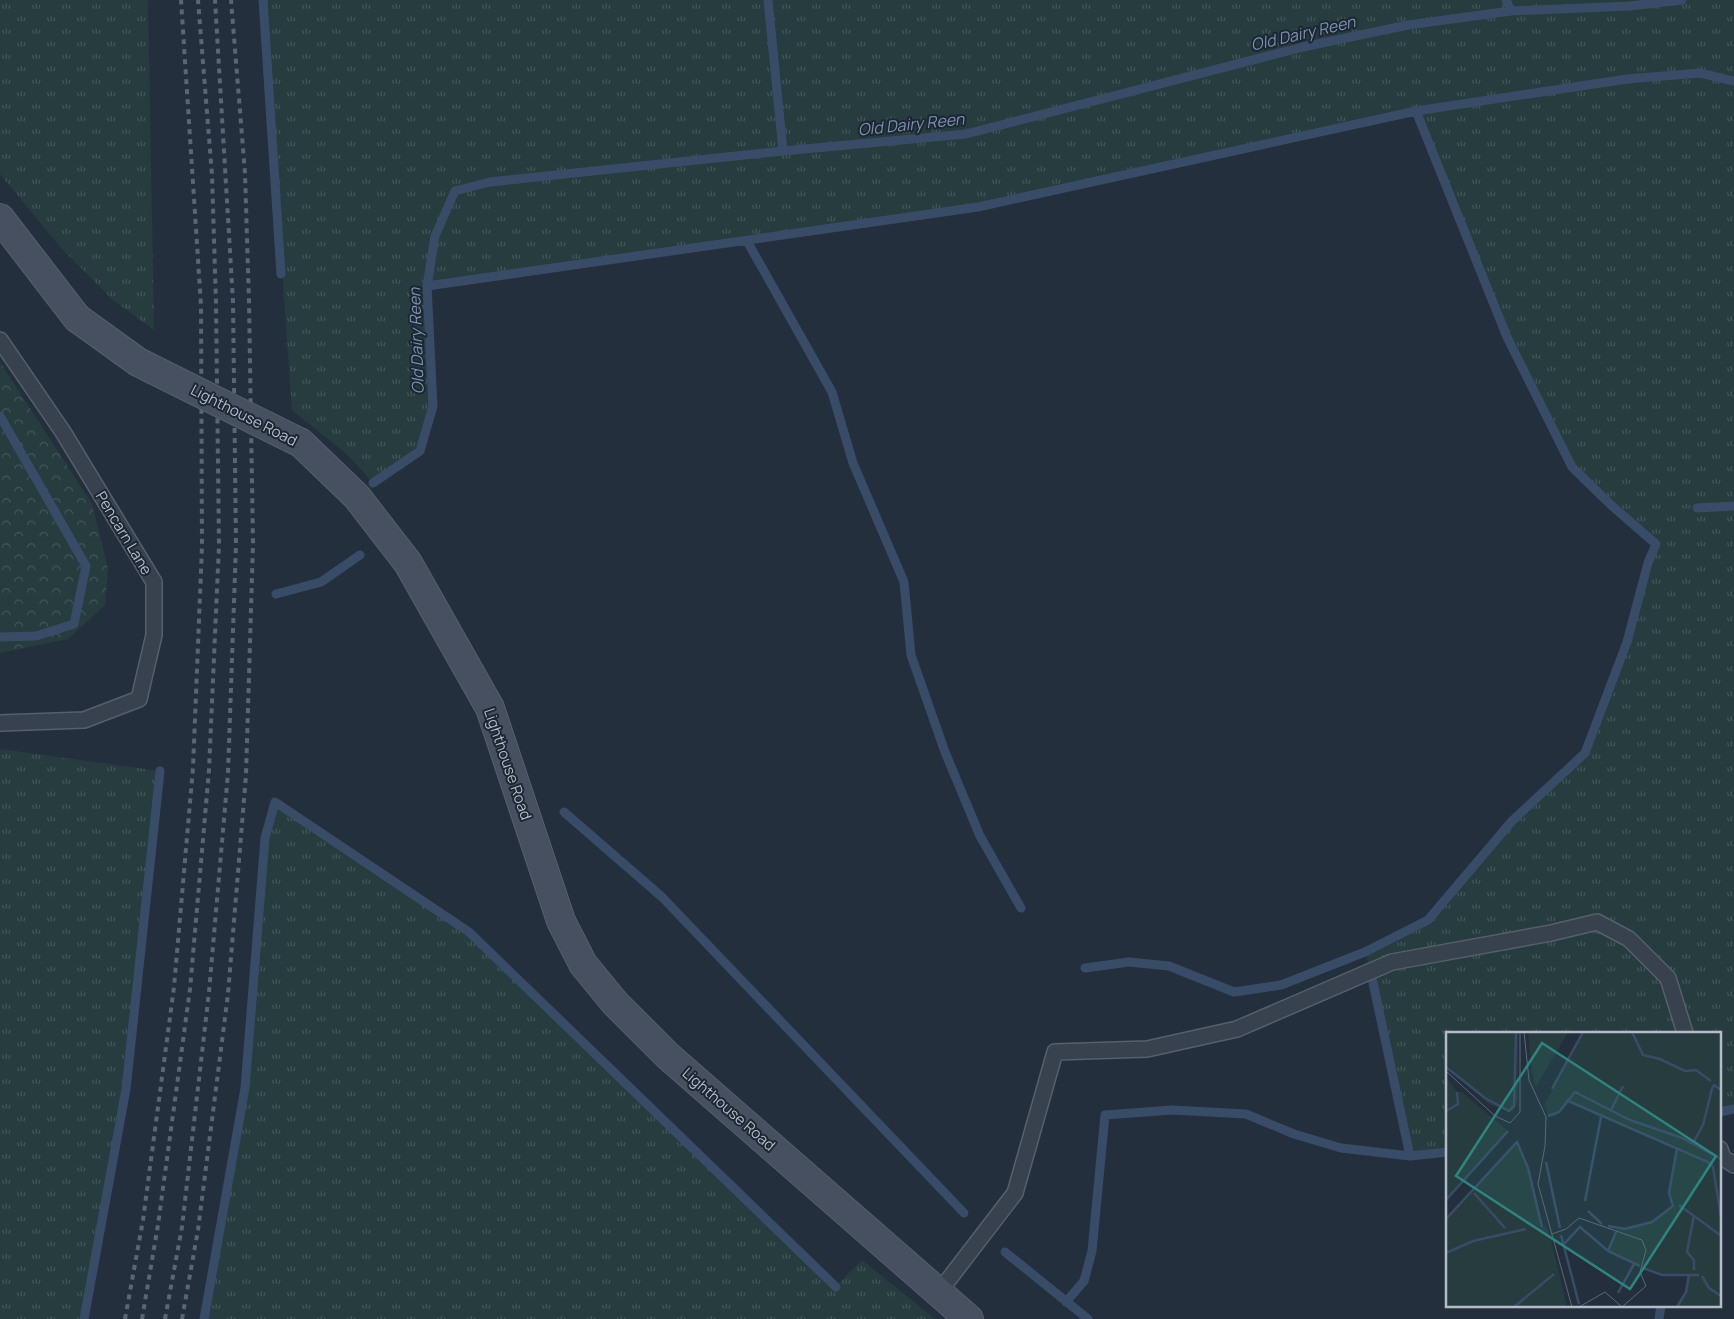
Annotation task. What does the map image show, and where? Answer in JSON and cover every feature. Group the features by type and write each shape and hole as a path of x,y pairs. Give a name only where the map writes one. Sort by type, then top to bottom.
{"main road":[{"name":"Lighthouse Road","path":"0,218 77,318 138,362 301,443 357,497 408,563 490,708 562,921 583,964 616,1003 668,1056 969,1319"}],"lane":[{"name":"Pencarn Lane","path":"0,340 63,432 154,582 154,635 139,699 84,720 0,723"},
{"path":"939,1292 1015,1193 1055,1052 1147,1049 1237,1029 1392,962 1551,934 1597,922 1629,939 1668,978 1685,1032"},
{"path":"1722,1155 1723,1158 1734,1165"}],"green space":[{"path":"0,0 148,0 154,330 113,300 61,248 0,174"},
{"path":"263,0 1734,0 1734,1109 1722,1112 1722,1032 1446,1032 1446,1152 1410,1156 1365,952 1428,920 1512,821 1585,753 1627,642 1648,563 1656,544 1611,505 1572,467 1507,337 1416,111 978,207 427,286 433,406 420,451 373,483 348,455 292,410"},
{"path":"0,362 92,504 108,569 105,605 68,639 0,653"},
{"path":"0,749 160,771 126,1089 84,1319 0,1319"},
{"path":"275,802 469,932 835,1287 862,1260 935,1319 204,1319 245,1088 265,838"}],"waterway":[{"path":"263,0 281,274"},
{"path":"768,0 783,151"},
{"path":"1506,0 1511,11"},
{"name":"Old Dairy Reen","path":"373,483 420,451 433,406 427,286 435,236 455,191 490,182 966,134 1303,47 1408,25 1511,11 1630,6 1682,0"},
{"path":"427,286 978,207 1416,111 1627,79 1700,73 1734,81"},
{"path":"1085,968 1129,962 1169,966 1234,992 1281,985 1365,952 1428,920 1512,821 1585,753 1627,642 1648,563 1656,544 1611,505 1572,467 1507,337 1416,111"},
{"path":"747,241 832,392 853,463 904,582 911,655 945,752 980,836 1021,908"},
{"path":"0,416 86,566 74,624 36,636 0,637"},
{"path":"1697,508 1734,506"},
{"name":"Old Dairy Reen","path":"276,594 321,582 360,555"},
{"path":"84,1319 126,1089 160,771"},
{"path":"204,1319 245,1088 265,838 275,802 469,932 836,1287"},
{"path":"564,812 662,897 964,1213"},
{"path":"1372,978 1410,1156"},
{"path":"1722,1112 1734,1109"},
{"path":"1066,1302 1084,1281 1092,1251 1105,1115 1172,1110 1246,1114 1294,1134 1341,1148 1410,1156 1446,1152"},
{"path":"1005,1252 1088,1319"},
{"path":"1659,1319 1661,1306"}],"railway":[{"path":"125,1319 143,1220 174,987 193,768 202,546 201,305 181,0"},
{"path":"142,1319 158,1225 190,989 209,770 219,545 216,303 212,175 198,0"},
{"path":"165,1319 182,1227 209,992 228,773 236,545 233,302 215,0"},
{"path":"182,1319 198,1230 228,994 246,775 253,544 249,302 245,173 231,0"}]}
